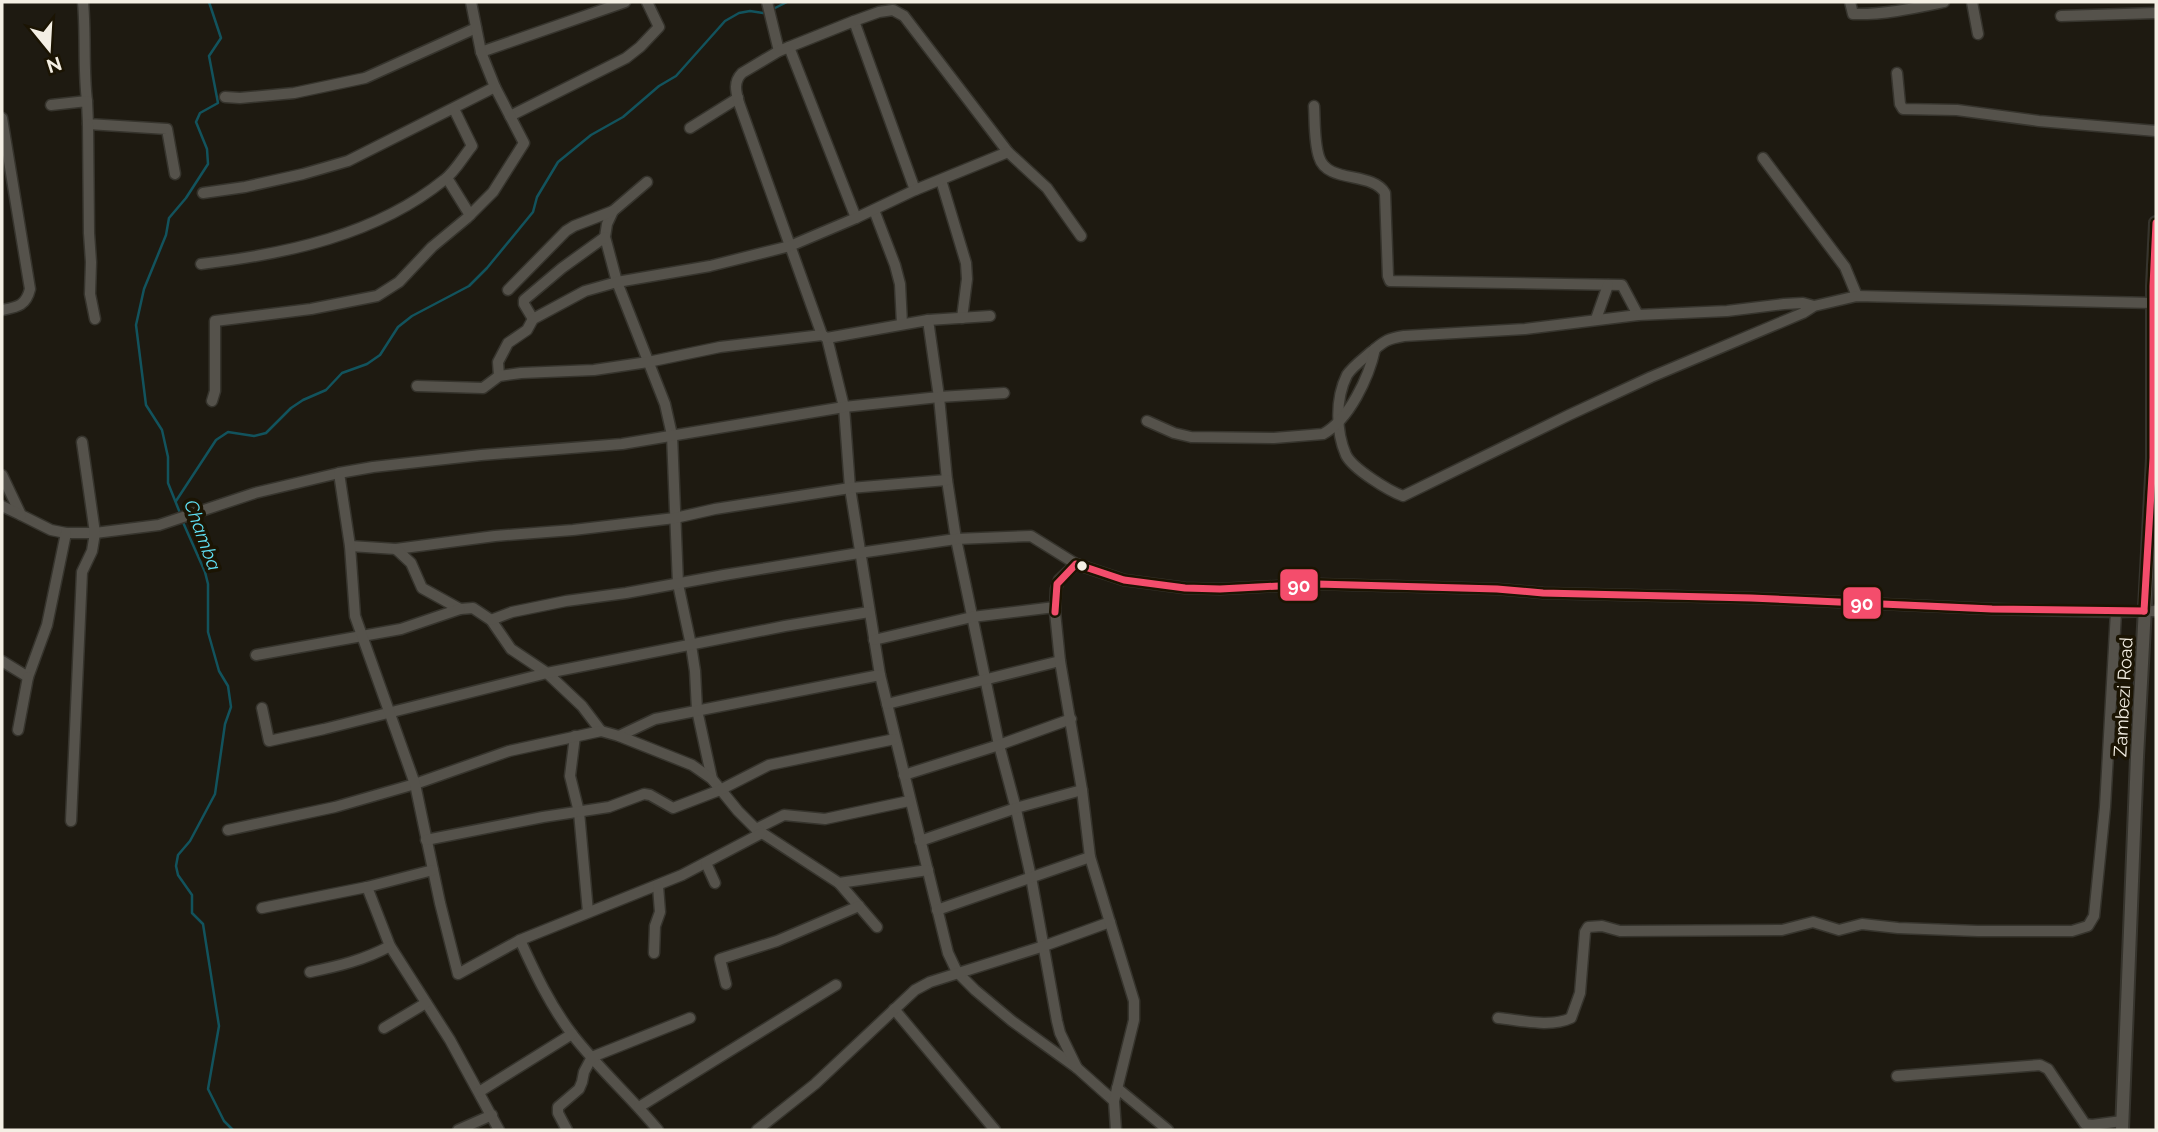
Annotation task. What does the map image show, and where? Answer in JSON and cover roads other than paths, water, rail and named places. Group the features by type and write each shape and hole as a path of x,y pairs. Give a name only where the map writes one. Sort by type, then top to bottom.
{"main road":[{"name":"Zambezi Road","path":"2122,1126 2150,611 2156,223"}],"street":[{"path":"83,2 90,294 95,319"},
{"path":"212,401 215,391 215,321 311,309 377,296 399,282 432,247 493,192 524,143 495,87 481,52 471,2"},
{"path":"481,52 625,2"},
{"path":"510,116 626,58 640,47 659,27 647,2"},
{"path":"767,2 784,49 856,218"},
{"path":"1850,2 1853,14 1857,14 1944,2"},
{"path":"1972,2 1978,34"},
{"path":"1081,236 1048,188 1009,152 904,16 893,10 879,12 784,49 738,77 738,98 824,336 844,407 850,488 880,675 948,954 957,972 997,1009 1077,1068 1114,1101"},
{"path":"2061,16 2156,13"},
{"path":"854,21 915,190"},
{"path":"225,97 282,95 365,78 475,28"},
{"path":"1897,73 1900,104 1903,109 1956,110 2156,131"},
{"path":"203,193 291,177 348,161 495,87"},
{"path":"690,128 738,98"},
{"path":"51,105 87,101"},
{"path":"1314,106 1318,155 1322,163 1329,170 1378,186 1385,193 1390,281 1622,285 1638,315"},
{"path":"201,264 296,249 349,233 420,197 446,178 471,146 454,109"},
{"path":"2,118 30,289 28,298 20,306 2,310"},
{"path":"88,124 167,129 176,174"},
{"path":"499,376 498,362 512,339 527,330 533,319 584,291 617,282 710,266 790,246 915,190 1009,152"},
{"path":"1763,158 1845,267 1857,296"},
{"path":"446,178 470,215"},
{"path":"940,180 966,263 967,279 962,318"},
{"path":"508,290 566,231 613,211 647,182"},
{"path":"874,210 900,284 902,324"},
{"path":"613,211 605,237 617,282 665,404 672,435 678,584 691,645 696,710 712,779"},
{"path":"533,319 524,300 605,237"},
{"path":"1596,319 1608,285"},
{"path":"1814,306 1803,303 1727,311 1638,315 1525,329 1387,339 1348,374 1341,395 1338,421 1347,458 1387,490 1403,496 1651,377 1814,306 1857,296 2153,303"},
{"path":"416,386 483,388 499,376 525,372 594,370 720,347 824,336 928,320 990,316"},
{"path":"928,320 956,539 999,745 1031,877 1057,1021 1077,1068"},
{"path":"1147,421 1191,437 1274,438 1323,434 1330,430 1352,405 1371,367 1375,349"},
{"path":"2,506 51,530 95,533 159,524 255,493 373,467 622,444 844,407 1004,393"},
{"path":"71,821 82,572 92,553 95,533 82,442"},
{"path":"339,473 350,546 354,608 415,784 457,974 520,940 658,886 706,863 784,815 830,819 909,801"},
{"path":"2,475 21,515"},
{"path":"350,546 396,549 495,536 580,530 675,518 715,509 850,488 947,480"},
{"path":"18,730 28,677 47,625 66,533"},
{"path":"491,620 512,612 556,603 859,553 956,539 1031,536 1076,564 1124,580 1185,588 1231,589 1317,584 2116,612 2150,611"},
{"path":"396,549 411,563 422,588 460,609"},
{"path":"1076,564 1057,584 1055,607 1060,661 1082,790 1090,857 1135,1008 1114,1101 1116,1130"},
{"path":"874,640 972,617 1055,607"},
{"path":"256,655 401,629 460,609 473,608 491,620 511,649 547,673 582,706 601,731"},
{"path":"262,708 268,740 324,729 547,673 869,612"},
{"path":"1498,1018 1545,1022 1571,1018 1580,993 1585,932 1588,927 1594,925 1620,931 1782,930 1813,922 1839,930 1862,924 1978,931 2072,931 2088,926 2094,916 2105,807 2116,612"},
{"path":"887,704 1060,661"},
{"path":"2,662 28,677"},
{"path":"619,736 655,719 880,675"},
{"path":"904,775 1071,719"},
{"path":"228,830 335,807 415,784 509,751 601,731 680,758 712,779 759,831 839,883 877,927"},
{"path":"575,736 570,776 579,812 588,912"},
{"path":"426,840 609,807 646,794 673,808 720,790 769,765 895,739"},
{"path":"920,841 1016,808 1082,790"},
{"path":"937,911 1090,857"},
{"path":"706,863 715,883"},
{"path":"262,908 367,887 433,870"},
{"path":"839,883 928,870"},
{"path":"654,953 654,932 660,912 658,886"},
{"path":"367,887 390,946 479,1092 499,1130"},
{"path":"726,984 720,959 785,938 859,906"},
{"path":"757,1130 815,1084 922,985 1110,922"},
{"path":"520,940 543,990 572,1034 658,1130"},
{"path":"310,972 365,959 390,946"},
{"path":"639,1107 836,985"},
{"path":"384,1028 426,1003"},
{"path":"894,1009 995,1130"},
{"path":"567,1130 558,1113 558,1107 579,1089 592,1057 690,1018"},
{"path":"479,1092 572,1034"},
{"path":"1897,1076 2040,1065 2048,1069 2085,1124 2122,1126"},
{"path":"1117,1088 1168,1130"},
{"path":"458,1130 492,1115"}],"waterway":[{"name":"Chamba","path":"180,513 168,483 168,457 162,430 146,405 136,325 144,289 166,235 169,218 208,164 207,149 196,122 200,113 218,103 209,56 221,38 209,2"},
{"path":"773,9 787,2"},
{"path":"176,501 216,440 228,432 254,436 266,433 291,408 326,390 342,373 367,364 380,355 398,327 412,316 469,286 533,212 537,197 558,162 591,135 623,117 659,86 676,76 725,21 739,13 763,13"},
{"name":"Chamba","path":"182,520 205,572 208,584 208,632 219,671 228,686 231,707 225,724 215,794 190,841 178,855 176,866 178,875 192,895 192,913 203,924 219,1026 208,1089 224,1121 233,1130"}]}
